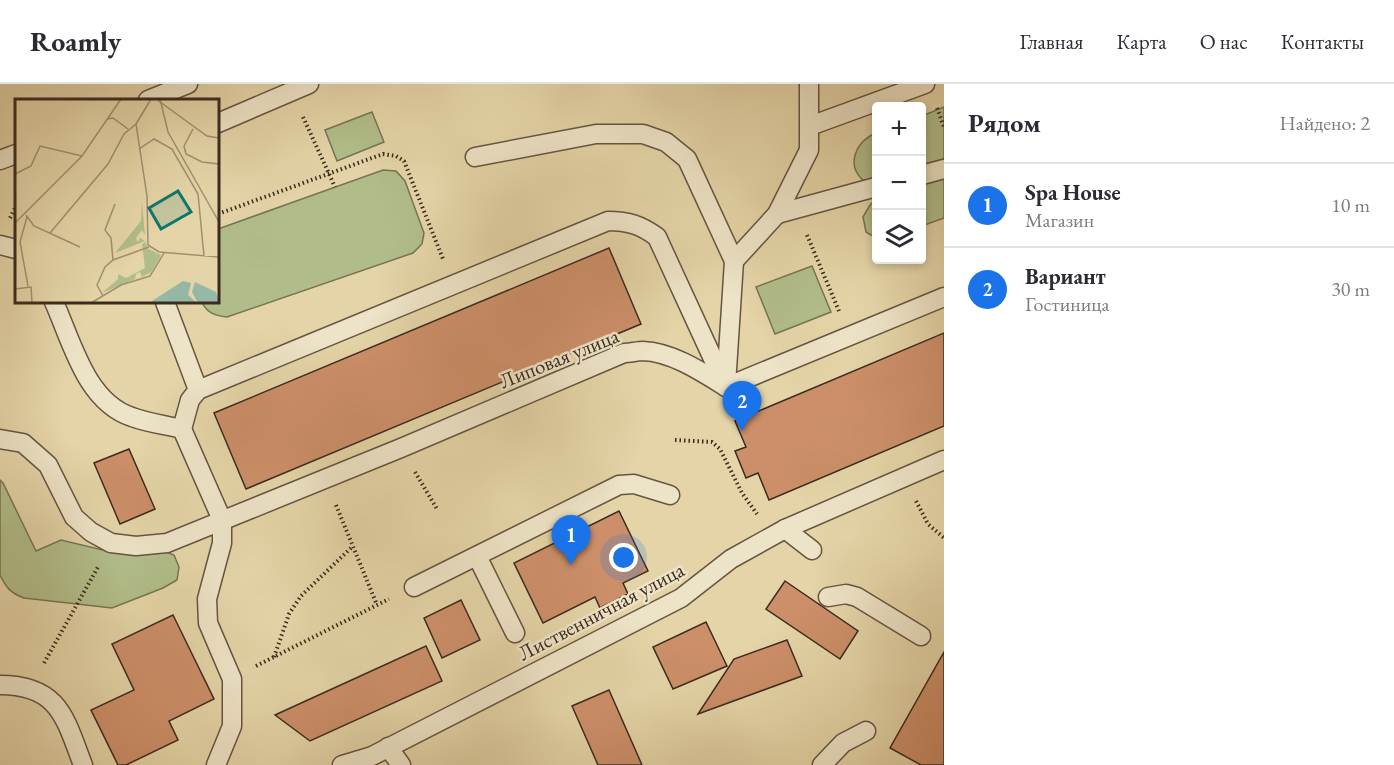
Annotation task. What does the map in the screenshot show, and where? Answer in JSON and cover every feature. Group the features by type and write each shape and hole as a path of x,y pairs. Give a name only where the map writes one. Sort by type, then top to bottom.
{"lane":[{"path":"150,99 188,84"},
{"path":"219,123 309,84"},
{"path":"734,261 777,214 809,150 809,84"},
{"path":"810,126 925,84"},
{"path":"475,157 596,134 643,134 666,142 687,159 734,261 726,387"},
{"path":"0,160 15,154"},
{"path":"926,174 944,169"},
{"path":"777,214 872,188"},
{"path":"216,765 232,726 232,679 208,623 207,599 222,543 222,520 182,429 190,400 198,390 608,221 625,221 643,227 657,237 726,387"},
{"path":"0,245 15,249"},
{"path":"726,387 944,297"},
{"path":"54,303 91,385 109,406 131,417 182,429"},
{"path":"165,303 198,390"},
{"name":"Липовая улица","path":"111,543 136,546 167,543 401,448 624,353 644,351 667,357 698,370 726,387"},
{"path":"0,440 22,443 48,465 74,517 91,532 111,543"},
{"name":"Лиственничная улица","path":"342,765 372,756 681,598 731,559 779,533 944,460"},
{"path":"414,587 619,485 634,484 670,495"},
{"path":"779,533 812,550"},
{"path":"477,556 515,633"},
{"path":"828,597 846,594 857,597 921,636"},
{"path":"0,685 30,689 46,696 56,704 64,716 83,765"},
{"path":"822,765 843,743 866,731"},
{"path":"388,747 400,765"}],"path":[{"path":"292,92 335,187"},
{"path":"940,115 944,127"},
{"path":"219,214 383,154 396,156 404,161 454,285"},
{"path":"811,245 850,336"},
{"path":"675,440 712,442 720,449 742,493 779,533"},
{"path":"401,448 437,510"},
{"path":"904,478 928,524 944,538"},
{"path":"344,523 377,605"},
{"path":"30,689 111,543"},
{"path":"274,657 289,614 300,596 353,546"},
{"path":"232,679 414,587"}],"green space":[{"path":"944,107 944,159 926,164 926,156 926,114"},
{"path":"372,112 384,142 337,161 325,130"},
{"path":"872,135 872,178 864,181 858,175 854,161 858,147"},
{"path":"383,170 396,171 405,181 424,233 422,244 413,253 227,317 215,315 206,309 203,303 219,303 219,229"},
{"path":"944,177 944,218 926,225 926,210 926,183"},
{"path":"872,203 872,236 866,232 863,217"},
{"path":"812,266 831,312 775,334 756,287"},
{"path":"0,480 36,551 61,540 107,551 136,553 161,550 174,555 179,567 177,580 163,588 112,608 24,598 15,594 0,575"}],"building":[{"path":"609,248 641,324 246,489 214,413"},
{"path":"944,333 944,426 769,500 758,473 746,478 735,451 746,447 735,421"},
{"path":"129,449 155,509 120,524 94,463"},
{"path":"619,511 648,571 623,583 628,594 600,608 595,597 543,623 514,563"},
{"path":"785,581 858,631 840,659 766,609"},
{"path":"461,600 480,640 442,658 424,618"},
{"path":"173,615 214,699 169,721 178,740 126,765 118,765 91,710 134,690 112,644"},
{"path":"706,622 727,666 673,689 653,647"},
{"path":"787,640 802,676 698,714 734,659"},
{"path":"426,646 442,681 310,741 275,715"},
{"path":"944,652 944,765 921,765 890,748"},
{"path":"609,690 642,765 598,765 572,706"}],"place":[{"name":"Вариант","path":"742,431"},
{"name":"Spa House","path":"571,565"}]}
